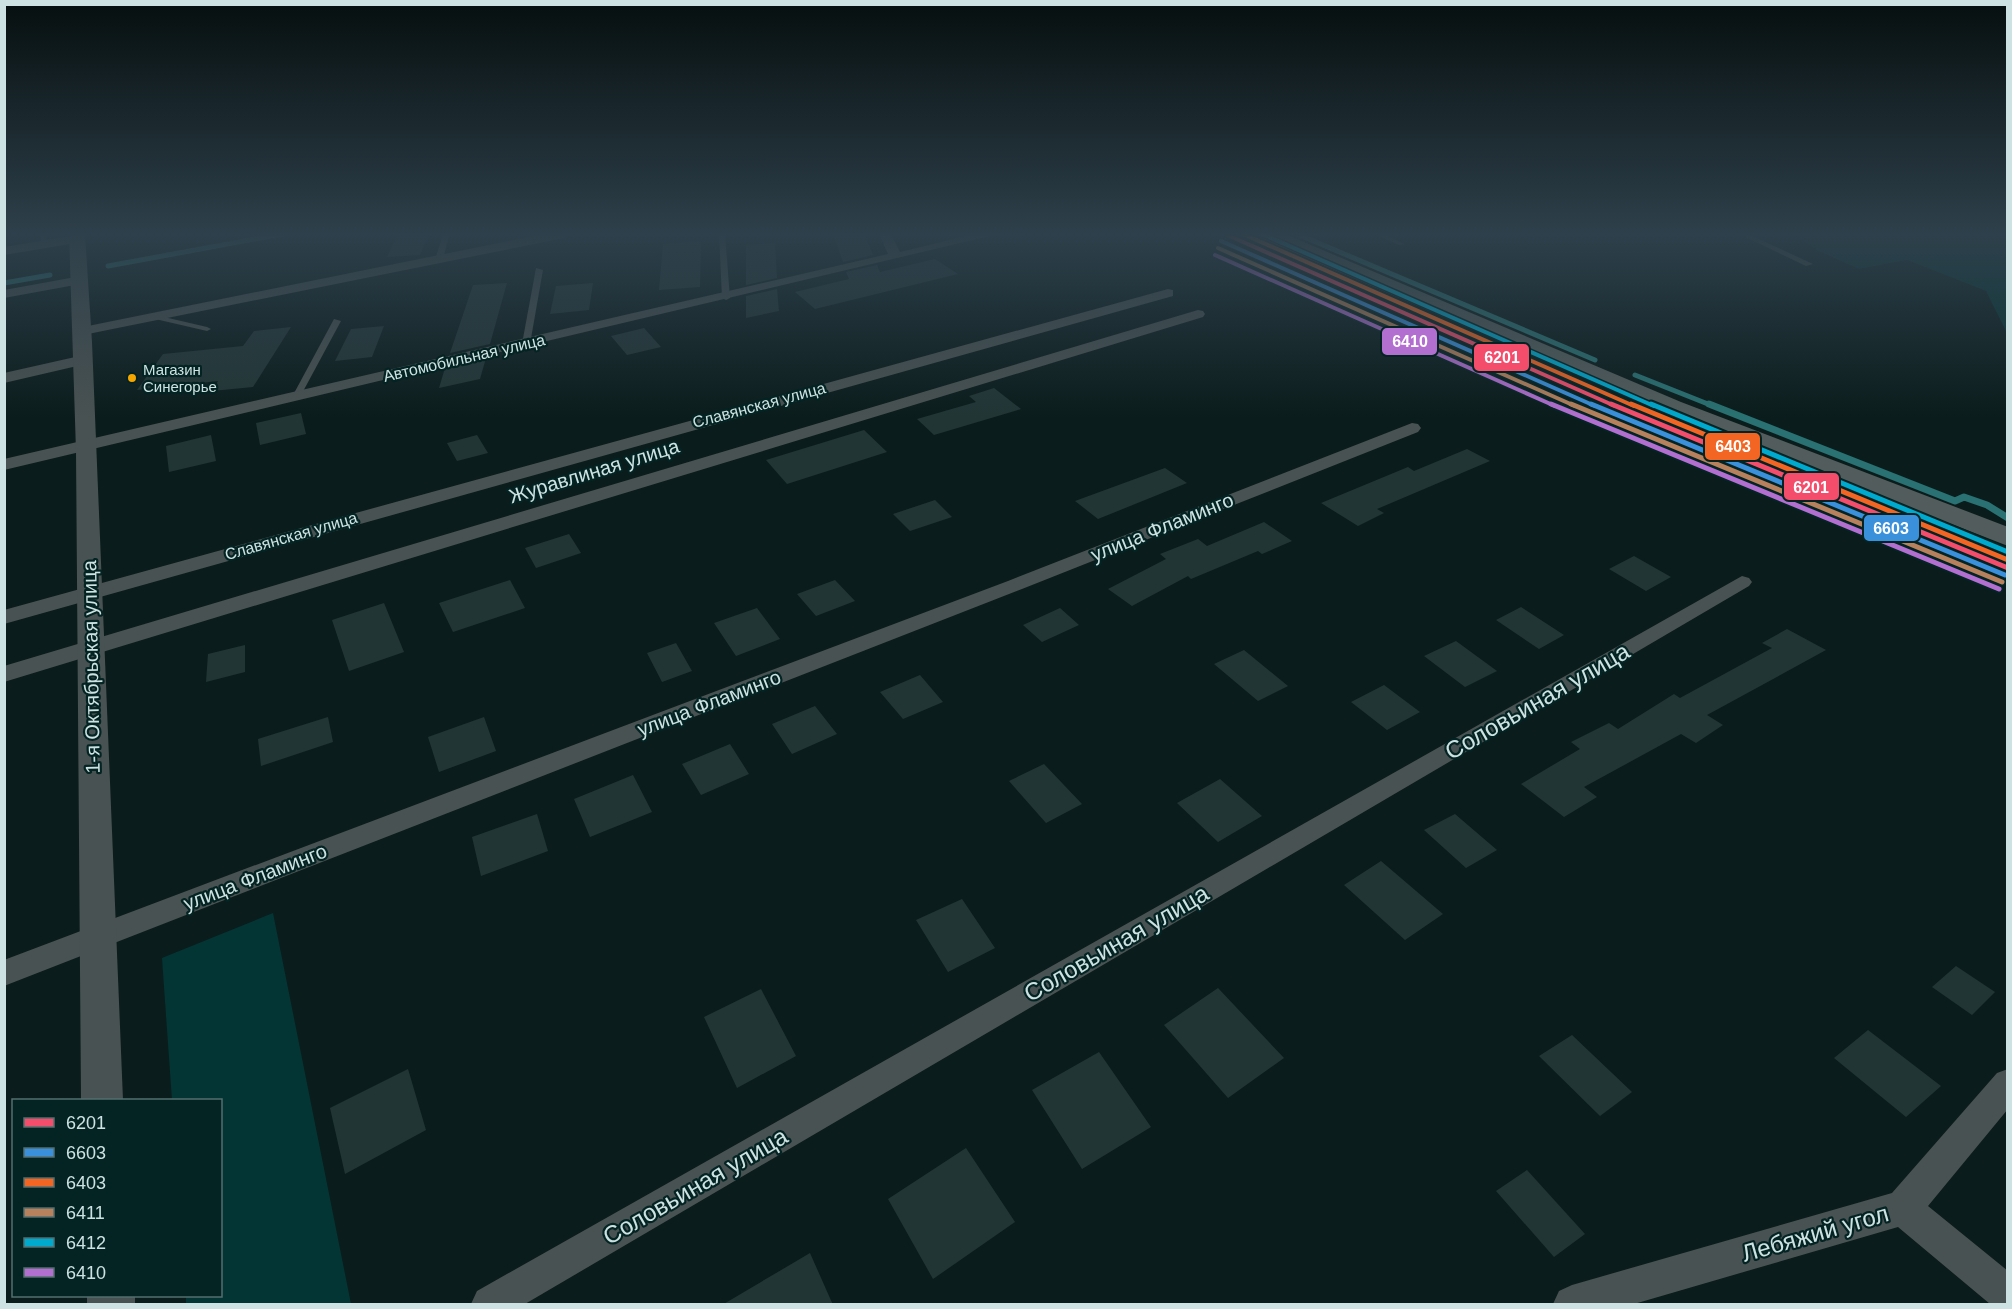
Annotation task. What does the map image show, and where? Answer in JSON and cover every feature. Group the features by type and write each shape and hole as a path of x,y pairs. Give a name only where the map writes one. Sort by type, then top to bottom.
{"main road":[{"path":"1411,295 1672,406 2007,537"}],"street":[{"name":"1-я Октябрьская улица","path":"82,295 87,446 96,938 102,1099"},
{"path":"83,331 260,295"},
{"name":"Автомобильная улица","path":"4,465 737,295"},
{"name":"Славянская улица","path":"4,617 1160,295"},
{"name":"Журавлиная улица","path":"4,674 1198,314"},
{"path":"4,378 84,360"},
{"name":"улица Фламинго","path":"4,973 1015,585 1412,428"},
{"name":"Соловьиная улица","path":"490,1305 1742,582"},
{"name":"Лебяжий угол","path":"1572,1305 1903,1208 2007,1084"},
{"path":"1903,1208 2007,1295"}],"lane":[{"path":"526,344 535,295"},
{"path":"154,316 207,329"},
{"path":"296,397 337,321"}],"shaded area":[{"path":"1988,295 2007,295 2007,333"},
{"path":"273,913 351,1304 186,1304 186,1297 222,1297 222,1099 172,1099 162,958"}],"building":[{"path":"470,295 504,295 490,344 450,353"},
{"path":"554,295 591,295 589,310 550,314"},
{"path":"778,295 779,311 746,318 746,296"},
{"path":"799,295 872,295 815,309"},
{"path":"384,326 372,357 335,361 351,329"},
{"path":"291,327 253,387 212,391 218,381 137,390 163,354 243,346 254,331"},
{"path":"644,328 661,347 627,355 611,336"},
{"path":"486,358 480,379 439,388 445,368"},
{"path":"994,388 1021,409 934,435 917,419 976,402 969,396"},
{"path":"301,413 306,434 260,445 256,423"},
{"path":"864,430 887,452 787,484 766,460"},
{"path":"211,435 216,461 169,472 166,446"},
{"path":"477,435 488,453 457,461 447,443"},
{"path":"1467,449 1490,461 1377,509 1384,513 1358,526 1321,503 1408,467 1414,471"},
{"path":"1165,468 1187,483 1098,519 1075,501"},
{"path":"935,500 952,517 910,531 893,514"},
{"path":"1264,522 1292,541 1262,554 1258,551 1191,579 1188,576 1132,606 1108,589 1166,559 1160,554 1198,539 1207,546"},
{"path":"569,534 581,553 536,568 525,548"},
{"path":"1634,556 1671,577 1646,591 1609,569"},
{"path":"510,580 525,608 453,632 439,603"},
{"path":"835,580 855,601 816,616 797,594"},
{"path":"384,603 404,652 349,671 332,620"},
{"path":"1521,607 1564,635 1539,649 1496,620"},
{"path":"757,608 780,639 736,656 714,623"},
{"path":"1060,608 1079,625 1042,642 1023,625"},
{"path":"1787,629 1826,650 1707,715 1723,725 1696,743 1681,734 1584,787 1597,797 1564,817 1521,784 1580,749 1571,742 1609,723 1618,729 1674,694 1680,698 1772,648 1762,643"},
{"path":"1456,641 1497,671 1465,687 1424,656"},
{"path":"676,643 692,671 662,682 647,653"},
{"path":"245,645 245,672 206,682 208,654"},
{"path":"1244,650 1288,686 1258,701 1214,664"},
{"path":"920,675 943,702 903,719 880,692"},
{"path":"1384,685 1420,712 1387,730 1351,702"},
{"path":"815,706 837,734 792,754 772,724"},
{"path":"328,717 333,742 261,766 258,739"},
{"path":"484,717 496,751 439,772 428,737"},
{"path":"730,744 749,774 701,795 682,764"},
{"path":"1044,764 1082,804 1046,823 1009,781"},
{"path":"633,775 652,812 590,837 574,799"},
{"path":"1220,779 1262,816 1218,842 1177,803"},
{"path":"537,814 548,851 481,876 472,837"},
{"path":"1455,814 1497,850 1466,868 1424,830"},
{"path":"1381,861 1443,914 1405,940 1344,885"},
{"path":"962,899 995,948 948,972 916,920"},
{"path":"1956,966 1995,992 1972,1015 1932,987"},
{"path":"1218,988 1284,1058 1228,1098 1164,1025"},
{"path":"761,989 796,1056 737,1088 704,1017"},
{"path":"1868,1030 1941,1086 1906,1117 1834,1058"},
{"path":"1572,1035 1632,1092 1600,1116 1539,1056"},
{"path":"1099,1052 1151,1127 1082,1169 1032,1090"},
{"path":"408,1069 426,1130 345,1174 330,1108"},
{"path":"966,1148 1015,1222 933,1279 888,1199"},
{"path":"1527,1170 1585,1234 1554,1257 1496,1191"},
{"path":"810,1253 833,1305 722,1305"}],"waterway":[{"path":"1441,295 1595,360"},
{"path":"1635,375 1713,406"},
{"path":"1709,404 1955,501 1964,497 1987,505 2008,518"}],"transit line":[{"name":"6410","path":"1305,295 1546,402 1999,589"},
{"name":"6411","path":"1324,295 1549,395 2002,582"},
{"name":"6603","path":"1343,295 1552,388 2005,575"},
{"name":"6201","path":"1362,295 1555,381 2008,568"},
{"name":"6403","path":"1380,295 1558,374 2008,560"},
{"name":"6412","path":"1399,295 1561,367 2008,552"}],"place":[{"name":"Магазин Синегорье","path":"132,378"}]}
